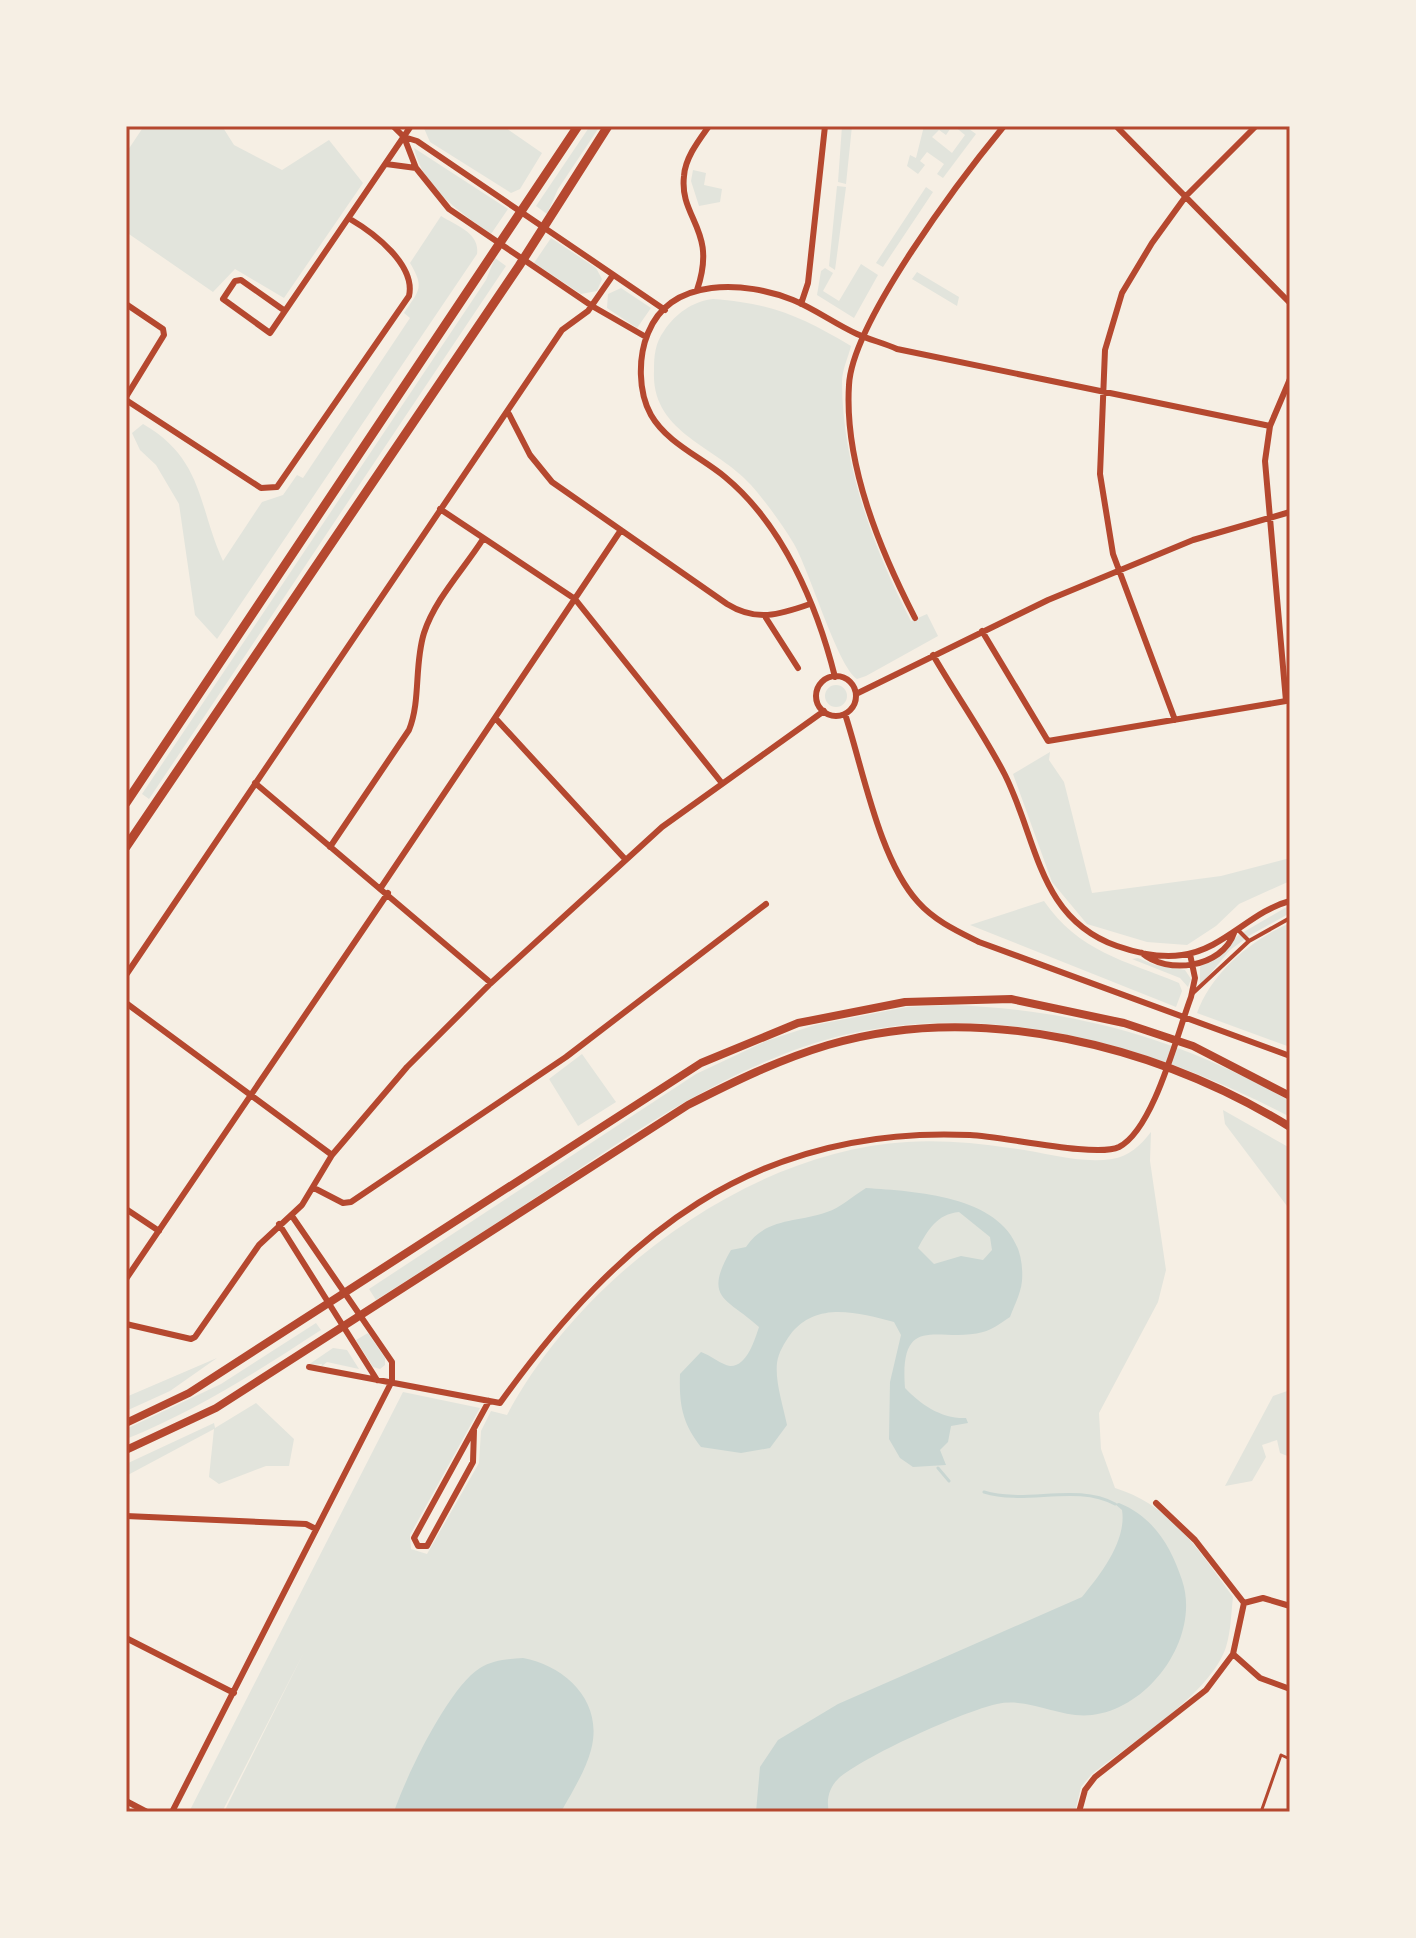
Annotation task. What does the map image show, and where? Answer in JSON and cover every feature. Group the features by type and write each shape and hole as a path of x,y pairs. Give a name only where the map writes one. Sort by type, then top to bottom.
{"main road":[{"path":"126,803 578,126"},
{"path":"126,847 523,260 608,126"},
{"path":"126,1423 189,1393 701,1063 798,1023 905,1002 1011,999 1124,1023 1193,1046 1290,1096"},
{"path":"126,1450 216,1408 688,1105 761,1069 831,1044 910,1031 976,1027 1056,1036 1128,1054 1182,1073 1290,1127"}],"street":[{"path":"393,126 404,137 416,168 449,209 636,335 646,337"},
{"path":"285,311 241,280 235,281 223,299 270,333 350,219 411,126"},
{"path":"697,290 705,249 687,196 684,173 709,126"},
{"path":"801,304 808,283 825,126"},
{"path":"915,618 879,535 863,486 849,419 849,384 862,336 931,224 1004,126"},
{"path":"1116,126 1290,303"},
{"path":"1175,720 1119,571 1101,488 1101,391 1105,350 1122,293 1186,196 1256,126"},
{"path":"404,137 417,141 665,310"},
{"path":"386,164 416,168"},
{"path":"126,304 163,329 164,335 126,398 261,488 277,487 409,296 412,284 405,270 371,231 350,219"},
{"path":"126,975 440,509 509,414 562,330 592,306 613,275"},
{"path":"835,677 810,604 791,561 749,500 727,478 672,439 652,418 642,390 646,337 665,310 697,290 716,286 764,292 801,304 862,336 897,349 1270,426"},
{"path":"982,631 1048,741 1286,701 1265,461 1270,426 1290,379"},
{"path":"509,414 541,471 741,613 766,618 810,604"},
{"path":"440,509 575,599 721,782"},
{"path":"856,694 982,631 1119,571 1193,540 1290,512"},
{"path":"380,889 497,720 621,530"},
{"path":"330,847 409,730 416,713 417,666 430,617 483,539"},
{"path":"766,618 798,668"},
{"path":"933,655 1004,773 1047,884 1062,911 1094,936 1166,965 1193,965 1221,950 1236,931"},
{"path":"835,677 849,681 856,694 854,705 845,714 836,716 824,711 818,703 817,691 824,681 835,677"},
{"path":"126,1324 195,1337 259,1245 279,1224 292,1216 314,1188 332,1155 407,1067 491,983 625,859 721,782 824,711"},
{"path":"845,714 877,820 904,882 938,920 979,942 1290,1056"},
{"path":"497,720 625,859"},
{"path":"255,783 491,983"},
{"path":"126,1279 388,893"},
{"path":"1142,953 1190,954 1290,901"},
{"path":"314,1188 343,1203 351,1202 566,1057 766,904"},
{"path":"1192,996 1249,941 1290,918"},
{"path":"1236,931 1249,941"},
{"path":"309,1367 500,1403 566,1317 648,1236 721,1190 797,1154 826,1145 919,1134 971,1135 1111,1150 1132,1139 1149,1110 1192,996 1195,984 1190,954"},
{"path":"126,1003 332,1155"},
{"path":"126,1209 159,1231"},
{"path":"172,1812 392,1381 392,1362 292,1216"},
{"path":"279,1224 377,1380"},
{"path":"474,1430 473,1462 427,1546 418,1546 414,1538 489,1401"},
{"path":"1156,1503 1195,1540 1244,1603"},
{"path":"126,1516 306,1524 316,1529"},
{"path":"1244,1603 1263,1598 1290,1606"},
{"path":"1079,1812 1085,1790 1095,1777 1206,1690 1233,1654 1244,1603"},
{"path":"126,1638 234,1693"},
{"path":"1233,1654 1260,1678 1290,1689"},
{"path":"126,1801 147,1812"}],"lane":[{"path":"1261,1812 1281,1755 1290,1759"}],"shaded area":[{"path":"144,126 222,126 234,145 282,170 329,140 363,183 284,298 235,269 213,292 126,232 126,153"},
{"path":"423,126 503,126 542,153 520,189 511,193 430,142"},
{"path":"590,126 600,126 558,189 547,214 536,206"},
{"path":"842,126 852,126 846,184 838,182"},
{"path":"924,126 952,126 946,135 939,130 932,137 952,153 965,135 954,126 965,126 976,134 943,178 937,174 944,164 927,152 920,161 925,165 918,174 907,166 910,155 916,158"},
{"path":"414,148 508,209 491,234 455,208 434,187 425,175"},
{"path":"693,170 706,173 704,185 722,189 720,202 699,206 691,181"},
{"path":"837,186 846,187 835,270 829,266"},
{"path":"926,187 933,192 883,267 876,263"},
{"path":"441,216 471,235 477,254 217,639 195,615 179,504 156,465 140,450 132,433 143,424 163,438 189,468 223,561 262,502 283,495 297,475 303,478 410,318 404,313 419,284 410,263"},
{"path":"551,238 596,268 602,279 597,291 581,294 534,263"},
{"path":"495,258 506,266 149,799 142,794 486,280"},
{"path":"861,264 878,275 854,318 817,295 821,271 825,268 833,273 823,291 839,301"},
{"path":"917,272 959,297 957,306 912,279"},
{"path":"621,288 651,308 637,328 607,308 608,294"},
{"path":"713,299 752,304 785,313 851,346 842,378 843,413 863,506 897,594 911,621 927,614 938,636 866,676 857,679 841,656 801,558 774,513 737,471 674,424 656,392 654,360 661,336 685,309"},
{"path":"836,685 844,688 847,696 844,704 836,707 828,704 825,696 828,688"},
{"path":"1050,752 1049,760 1064,782 1092,893 1221,876 1290,858 1290,881 1239,904 1216,926 1187,945 1147,942 1087,924 1052,882 1013,774"},
{"path":"1044,901 1072,932 1088,943 1179,983 1182,991 1176,1007 970,925"},
{"path":"1290,905 1290,913 1247,937 1242,933"},
{"path":"1290,923 1290,1047 1197,1013 1212,984 1234,959 1261,938"},
{"path":"1240,934 1245,939 1230,950 1200,986 1200,967"},
{"path":"1138,958 1155,965 1185,970 1191,979 1188,987 1180,978 1132,959"},
{"path":"953,1005 1043,1013 1086,1021 1168,1045 1249,1079 1290,1101 1290,1117 1170,1064 1107,1044 1043,1030 978,1023 912,1024 848,1034 784,1054 726,1080 671,1110 376,1300 369,1289 696,1074 766,1041 815,1025 907,1007"},
{"path":"582,1054 616,1102 578,1126 549,1079"},
{"path":"1223,1110 1290,1148 1290,1210 1225,1124"},
{"path":"1151,1132 1150,1161 1166,1270 1158,1302 1099,1413 1101,1449 1115,1488 1135,1496 1168,1518 1209,1563 1233,1597 1231,1622 1226,1647 1204,1682 1167,1717 1091,1775 1081,1787 1075,1812 224,1812 303,1654 222,1812 189,1812 403,1392 480,1408 410,1535 411,1549 427,1554 479,1463 481,1431 491,1411 507,1415 539,1364 578,1315 624,1270 675,1230 730,1196 788,1169 847,1151 907,1142 946,1142 1099,1160 1129,1153"},
{"path":"866,1188 916,1192 968,1204 991,1216 1008,1232 1019,1253 1022,1281 1010,1317 983,1332 926,1335 916,1339 909,1348 905,1388 932,1410 966,1418 968,1423 951,1426 948,1442 940,1450 946,1465 913,1467 900,1458 889,1439 890,1382 901,1335 894,1322 853,1313 825,1313 812,1317 800,1324 786,1341 779,1355 777,1370 787,1425 770,1448 741,1453 701,1447 683,1413 680,1374 701,1352 727,1365 736,1365 746,1357 759,1327 729,1303 719,1289 723,1266 731,1250 746,1247 763,1230 783,1222 832,1210","holes":["959,1212 990,1237 992,1250 983,1260 961,1256 934,1264 918,1248 930,1229 951,1213"]},
{"path":"316,1323 321,1330 250,1375 177,1416 126,1439 126,1429 221,1384"},
{"path":"368,1333 385,1358 385,1365 380,1369 373,1367 356,1340"},
{"path":"333,1348 347,1350 359,1369 327,1362 321,1367 322,1364 308,1365"},
{"path":"217,1358 170,1391 126,1411 126,1397"},
{"path":"1290,1390 1290,1457 1280,1453 1277,1440 1262,1445 1266,1457 1252,1481 1225,1486 1273,1396"},
{"path":"256,1403 294,1439 289,1466 266,1466 219,1484 209,1477 214,1429 126,1476 126,1464 214,1423 215,1428"},
{"path":"1119,1503 1142,1516 1160,1534 1178,1568 1186,1602 1184,1624 1166,1666 1134,1699 1092,1715 1068,1714 1021,1703 982,1708 914,1736 850,1770 832,1786 828,1799 829,1812 756,1812 760,1767 778,1740 838,1704 1082,1597 1104,1568 1116,1545 1122,1522 1122,1510 1115,1504"},
{"path":"523,1658 539,1662 567,1678 587,1702 592,1716 594,1733 591,1750 561,1812 394,1812 430,1734 455,1693 480,1668 506,1659"}],"waterway":[{"path":"938,1468 949,1481"},
{"path":"984,1492 1017,1496 1084,1495 1115,1504"}]}
